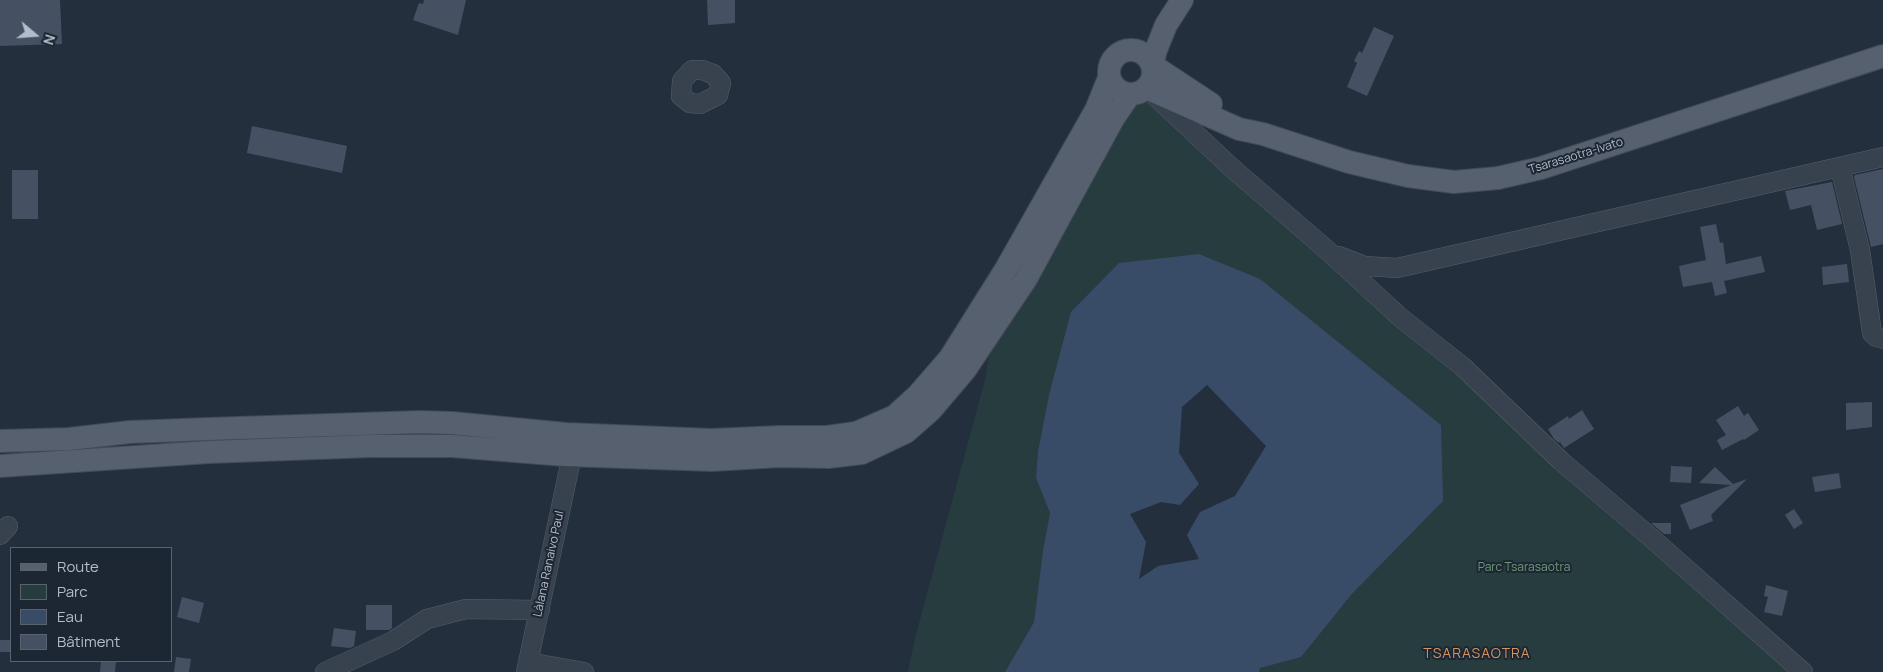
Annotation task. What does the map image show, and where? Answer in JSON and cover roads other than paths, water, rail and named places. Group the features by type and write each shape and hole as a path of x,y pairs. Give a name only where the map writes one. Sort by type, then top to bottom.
{"main road":[{"path":"0,440 69,439 130,432 208,428 420,422 452,423 571,442 712,460 780,456 828,457 862,453 906,432 931,410 965,370 1020,289 1113,119 1153,77 1152,65 1156,50 1166,25 1182,0"},
{"path":"1166,25 1132,49 1118,52 1113,57 1108,71 1109,78 1117,90 1123,93 1138,91 1240,129 1264,134"},
{"path":"1132,49 1144,54 1152,65 1194,94 1264,134"},
{"name":"Tsarasaotra-Ivato","path":"1264,134 1349,162 1408,176 1454,182 1498,178 1540,168 1883,56"},
{"path":"0,466 209,452 371,446 452,446 780,437 827,438 856,434 895,416 934,377 961,341 1006,269 1096,110 1109,78"}],"street":[{"path":"1138,91 1207,145 1401,318 1462,366 1561,462 1803,672"},
{"path":"1207,145 1224,123"},
{"path":"1330,254 1365,266 1397,268 1883,157"},
{"path":"1840,167 1860,250 1872,333 1876,337 1883,339"},
{"name":"Làlana Ranaivo Paul","path":"527,667 540,610 571,442"},
{"path":"325,672 393,641 428,619 466,609 540,610"},
{"path":"527,667 584,672"}],"water":[{"path":"1199,254 1260,279 1441,425 1443,501 1351,595 1301,657 1260,668 1259,672 1005,672 1034,622 1043,550 1050,513 1036,478 1038,451 1049,395 1071,312 1119,263","holes":["1207,385 1266,446 1235,496 1200,512 1187,535 1199,559 1158,566 1139,579 1146,542 1130,514 1161,502 1180,505 1199,484 1179,453 1182,407"]}],"district":[{"name":"TSARASAOTRA","path":"1477,654"}],"park label":[{"name":"Parc Tsarasaotra","path":"1524,568"}]}
